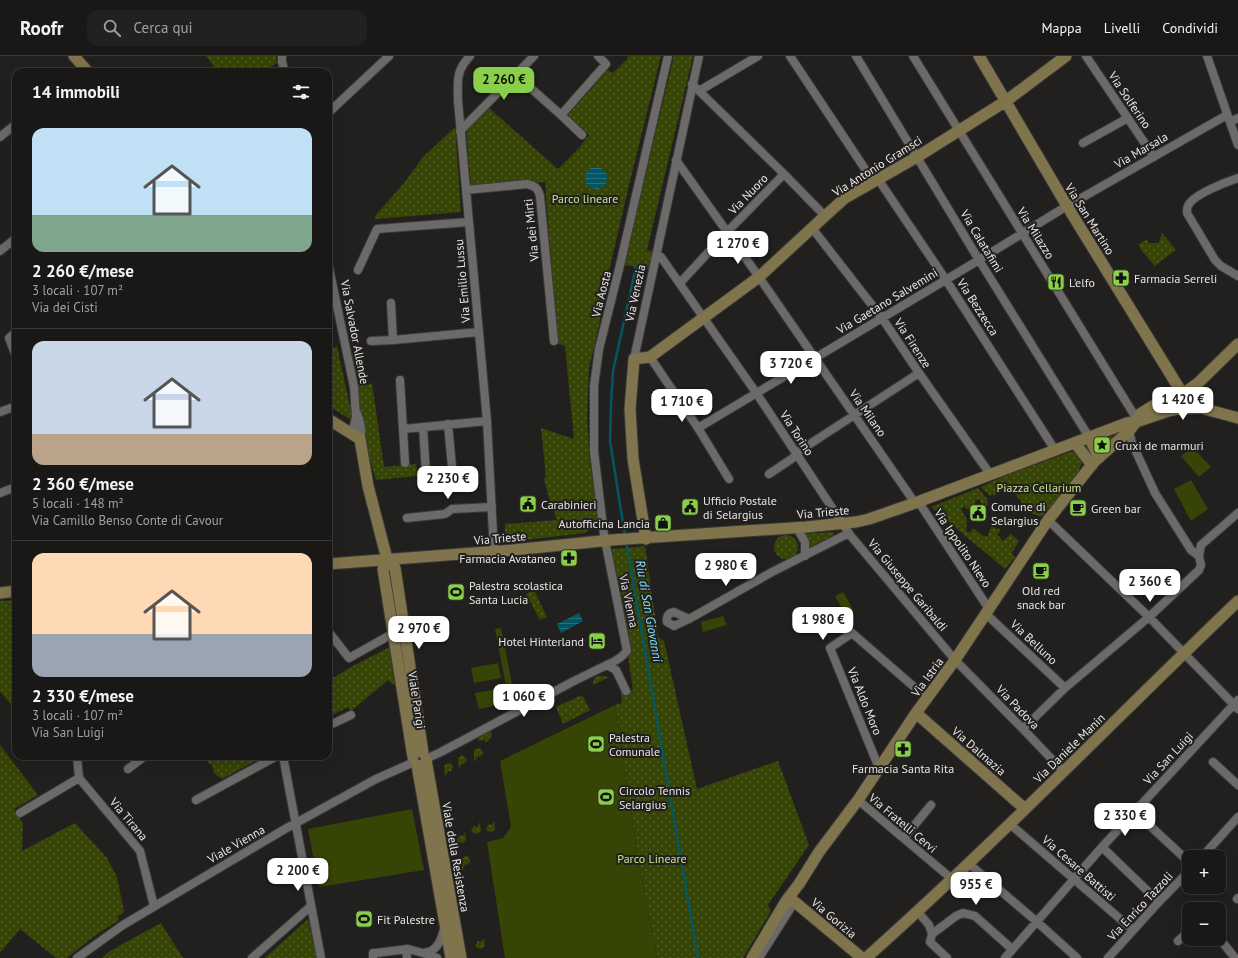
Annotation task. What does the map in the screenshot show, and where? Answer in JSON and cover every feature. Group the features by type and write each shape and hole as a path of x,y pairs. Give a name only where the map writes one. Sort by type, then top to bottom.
{"street":[{"path":"74,56 82,68"},
{"path":"282,56 284,68"},
{"path":"332,109 389,56"},
{"name":"Via Emilio Lussu","path":"470,56 458,74 458,101 487,420 494,552"},
{"path":"460,131 534,56"},
{"path":"561,115 606,64 598,56"},
{"name":"Via Aosta","path":"608,541 594,451 594,386 599,349 668,56"},
{"name":"Via Venezia","path":"643,539 633,459 630,409 634,359 698,56"},
{"path":"700,91 758,56"},
{"name":"Via Bezzecca","path":"790,56 946,280 1055,450"},
{"name":"Via Calatafimi","path":"856,56 979,260 1089,438"},
{"name":"Via Milazzo","path":"913,56 1133,412 1136,422"},
{"name":"Via San Martino","path":"979,56 1067,206 1182,393"},
{"name":"Via Antonio Gramsci","path":"634,359 650,357 759,277 845,198 917,157 1006,101 1066,56"},
{"name":"Via Solferino","path":"1086,56 1154,156"},
{"path":"1207,56 1238,145"},
{"path":"516,75 582,136"},
{"path":"692,84 825,216"},
{"path":"1083,143 1128,118"},
{"name":"Via Marsala","path":"1067,206 1154,156 1228,118 1238,118"},
{"path":"0,137 12,127"},
{"name":"Via Milano","path":"676,160 917,502"},
{"name":"Via Nuoro","path":"680,283 727,232 784,174"},
{"path":"1238,178 1212,188 1192,200 1187,207 1187,213 1215,260 1221,266 1238,276"},
{"name":"Via dei Mirti","path":"466,190 527,184 533,185 539,189 554,341"},
{"name":"Via Gaetano Salvemini","path":"698,428 757,394 1067,206"},
{"path":"358,270 377,229 469,222"},
{"name":"Via Firenze","path":"812,228 882,318 918,373 990,474"},
{"path":"0,251 12,241"},
{"name":"Via Torino","path":"661,257 757,394 846,528"},
{"name":"Via Salvador Allende","path":"332,282 354,387 356,437 387,559"},
{"path":"391,303 393,340"},
{"path":"371,342 479,332"},
{"path":"12,335 9,338 12,346"},
{"path":"1161,414 1182,393 1198,382 1238,344"},
{"path":"650,357 698,428 729,478"},
{"path":"769,474 793,458 796,453 918,373"},
{"path":"400,380 405,463"},
{"path":"1182,393 1201,408 1238,418"},
{"name":"Via Istria","path":"752,958 786,901 790,898 819,852 858,800 916,714 955,660 1048,520 1095,461 1129,431 1140,414 1161,402 1182,393"},
{"path":"0,412 12,408"},
{"name":"Via Trieste","path":"332,564 494,552 608,541 797,528 846,528 1127,423 1136,422 1178,409 1201,408"},
{"path":"403,429 487,420"},
{"path":"332,422 356,437"},
{"path":"448,424 452,467"},
{"path":"423,427 426,473"},
{"path":"1129,431 1132,443 1155,493 1191,550 1199,556"},
{"path":"1089,438 1095,461"},
{"path":"1075,443 1095,461"},
{"path":"0,494 12,489"},
{"name":"Via Ippolito Nievo","path":"917,502 988,611"},
{"path":"407,518 445,514 452,509 492,507"},
{"path":"1023,728 1065,688 1149,617 1199,570 1201,565 1199,556 1202,546 1238,513"},
{"path":"1048,520 1149,617 1236,705"},
{"path":"797,528 805,542 804,556"},
{"path":"690,619 772,572 804,556 846,528"},
{"name":"Via Giuseppe Garibaldi","path":"846,528 955,660"},
{"name":"Via Vienna","path":"608,541 627,651 615,662"},
{"name":"Viale Parigi","path":"387,559 395,568 420,759 392,634 383,569 387,559"},
{"path":"0,593 12,592"},
{"name":"Via Daniele Manin","path":"866,958 918,912 1026,809 1238,601"},
{"name":"Via Belluno","path":"988,611 1065,688"},
{"name":"Via Aldo Moro","path":"879,768 830,648 852,633 928,699"},
{"path":"332,637 349,658 392,634"},
{"name":"Via Padova","path":"955,660 1023,728 1064,772"},
{"name":"Viale Vienna","path":"77,958 123,925 296,823 376,779 420,759 441,752 574,681 615,662"},
{"path":"607,665 616,670 626,691"},
{"name":"Via San Luigi","path":"1004,958 1134,811 1236,705"},
{"name":"Via Dalmazia","path":"916,714 1026,809"},
{"path":"332,724 351,715"},
{"path":"420,759 451,958"},
{"name":"Viale della Resistenza","path":"420,759 461,958"},
{"path":"20,813 79,778 77,760"},
{"path":"128,769 140,760"},
{"path":"196,800 270,760"},
{"path":"284,760 321,958"},
{"path":"1213,762 1238,785"},
{"name":"Via Tirana","path":"79,778 140,851 154,906"},
{"name":"Via Fratelli Cervi","path":"858,800 952,879"},
{"path":"904,838 930,805"},
{"path":"1134,811 1182,856"},
{"path":"1208,850 1238,817"},
{"name":"Via Cesare Battisti","path":"1010,824 1133,930"},
{"path":"1102,847 1159,902"},
{"path":"968,863 1077,958"},
{"name":"Via Enrico Tazzoli","path":"1108,958 1182,878"},
{"path":"758,958 790,908 790,898"},
{"name":"Via Gorizia","path":"790,898 862,958"},
{"path":"252,958 311,906"},
{"path":"918,912 929,925 932,934 930,942 947,958"},
{"path":"932,934 956,916 963,913 975,916 1012,949"},
{"path":"423,953 432,951 438,945 445,926"},
{"path":"1178,941 1182,937"},
{"path":"1225,946 1235,958"},
{"path":"406,949 408,958"},
{"path":"373,958 374,953 413,949 437,958"}],"green space":[{"path":"206,56 276,56 277,63 269,68 215,68"},
{"name":"Parco lineare","path":"627,56 661,56 609,271 589,368 587,417 590,463 598,509 597,523 585,533 505,542 505,524 557,520 548,495 544,478 546,477 541,428 574,439 565,346 557,343 545,182 471,187 466,129 489,108 558,169 579,148 589,135 568,115 607,70 613,73 628,58"},
{"path":"674,56 693,56 647,250 654,252 651,269 624,265"},
{"path":"455,127 461,212 375,219 375,216 404,183 423,157"},
{"path":"1162,233 1176,250 1155,266 1141,250 1139,244 1147,239 1149,243 1159,243"},
{"path":"337,346 353,421 332,408 332,349"},
{"path":"362,351 367,385 372,383 384,467 416,464 418,476 376,480 366,446 351,353"},
{"path":"1119,434 1100,450 1095,442"},
{"path":"1192,447 1211,467 1199,477 1181,456"},
{"name":"Piazza Cellarium","path":"1073,451 1080,454 1083,459 1079,471 1059,498 1041,517 1031,513 1008,486 994,496 992,494 990,496 981,487 1004,476"},
{"path":"1191,480 1208,509 1191,521 1174,489"},
{"path":"978,488 987,499 988,505 985,506 985,503 982,504 979,499 974,502 977,508 966,509 964,506 961,509 967,520 966,531 970,533 973,528 987,537 992,525 996,529 999,528 1001,531 997,534 1003,541 1011,534 1019,541 1012,553 1015,557 1005,569 931,507"},
{"path":"833,532 834,535 808,548 804,534"},
{"path":"786,535 791,536 797,542 797,552 791,558 786,559 781,558 775,552 774,547 775,542 781,536"},
{"name":"Parco Lineare","path":"645,546 658,637 664,641 697,789 778,761 809,845 768,905 771,911 743,958 657,958 638,857 615,705 622,703 621,692 633,690 628,657 630,653 611,549"},
{"path":"534,590 547,617 540,620 526,594"},
{"path":"843,592 854,611 846,615 835,596"},
{"path":"12,600 12,706 0,691 0,601"},
{"path":"723,616 727,625 703,632 701,622"},
{"path":"501,628 514,694 508,696 495,629"},
{"path":"390,647 395,686 388,680 351,711 348,707 332,715 332,679"},
{"path":"498,663 501,678 474,683 471,668"},
{"path":"597,676 609,677 593,685 594,678"},
{"path":"504,688 507,703 479,709 475,693"},
{"path":"582,695 590,710 563,724 556,707"},
{"path":"615,705 638,857 657,958 505,958 487,842 503,838 511,827 500,761"},
{"path":"491,731 492,736 487,742 478,740 478,738"},
{"path":"0,745 38,795 14,809 23,824 22,851 75,823 107,858 117,877 124,912 117,917 119,920 93,937 67,958 56,958 20,929 0,953"},
{"path":"478,748 481,749 483,753 480,757 478,756 474,762 474,750"},
{"path":"462,755 467,760 459,769 458,758"},
{"path":"208,760 257,760 222,779 214,773 212,765 208,763"},
{"path":"448,763 452,764 453,768 450,772 448,771 445,776 444,766"},
{"path":"412,809 424,870 319,887 308,829"},
{"path":"494,821 495,829 492,832 487,831 486,828 489,824 492,825"},
{"path":"480,822 481,831 477,834 473,833 471,830 474,826 477,827"},
{"path":"465,832 466,840 463,843 458,842 457,839 460,835 463,836"},
{"path":"465,856 469,857 470,861 462,870 462,859"},
{"path":"308,919 317,958 265,958 266,957"},
{"path":"161,923 183,958 102,958 110,951"},
{"path":"484,938 485,946 481,949 477,948 475,945 478,941 481,942"}],"water":[{"path":"592,167 600,167 607,174 607,182 600,189 592,189 585,182 585,174"},
{"path":"579,613 583,621 561,633 557,624"},
{"path":"378,916 393,916 391,920 379,922"}],"waterway":[{"name":"Riu di San Giovanni","path":"625,536 610,441 611,404 613,371 636,267"},
{"name":"Riu di San Giovanni","path":"626,541 698,958"}],"place":[{"name":"Farmacia Serreli","path":"1121,278"},
{"name":"L'elfo","path":"1056,282"},
{"name":"Cruxi de marmuri","path":"1102,445"},
{"name":"Carabinieri","path":"528,504"},
{"name":"Ufficio Postale di Selargius","path":"690,507"},
{"name":"Green bar","path":"1078,508"},
{"name":"Comune di Selargius","path":"978,513"},
{"name":"Autofficina Lancia","path":"663,523"},
{"name":"Farmacia Avataneo","path":"569,558"},
{"name":"Old red snack bar","path":"1041,571"},
{"name":"Palestra scolastica Santa Lucia","path":"456,592"},
{"name":"Hotel Hinterland","path":"597,641"},
{"name":"Palestra Comunale","path":"596,744"},
{"name":"Farmacia Santa Rita","path":"903,749"},
{"name":"Circolo Tennis Selargius","path":"606,797"},
{"name":"Fit Palestre","path":"364,919"}]}
